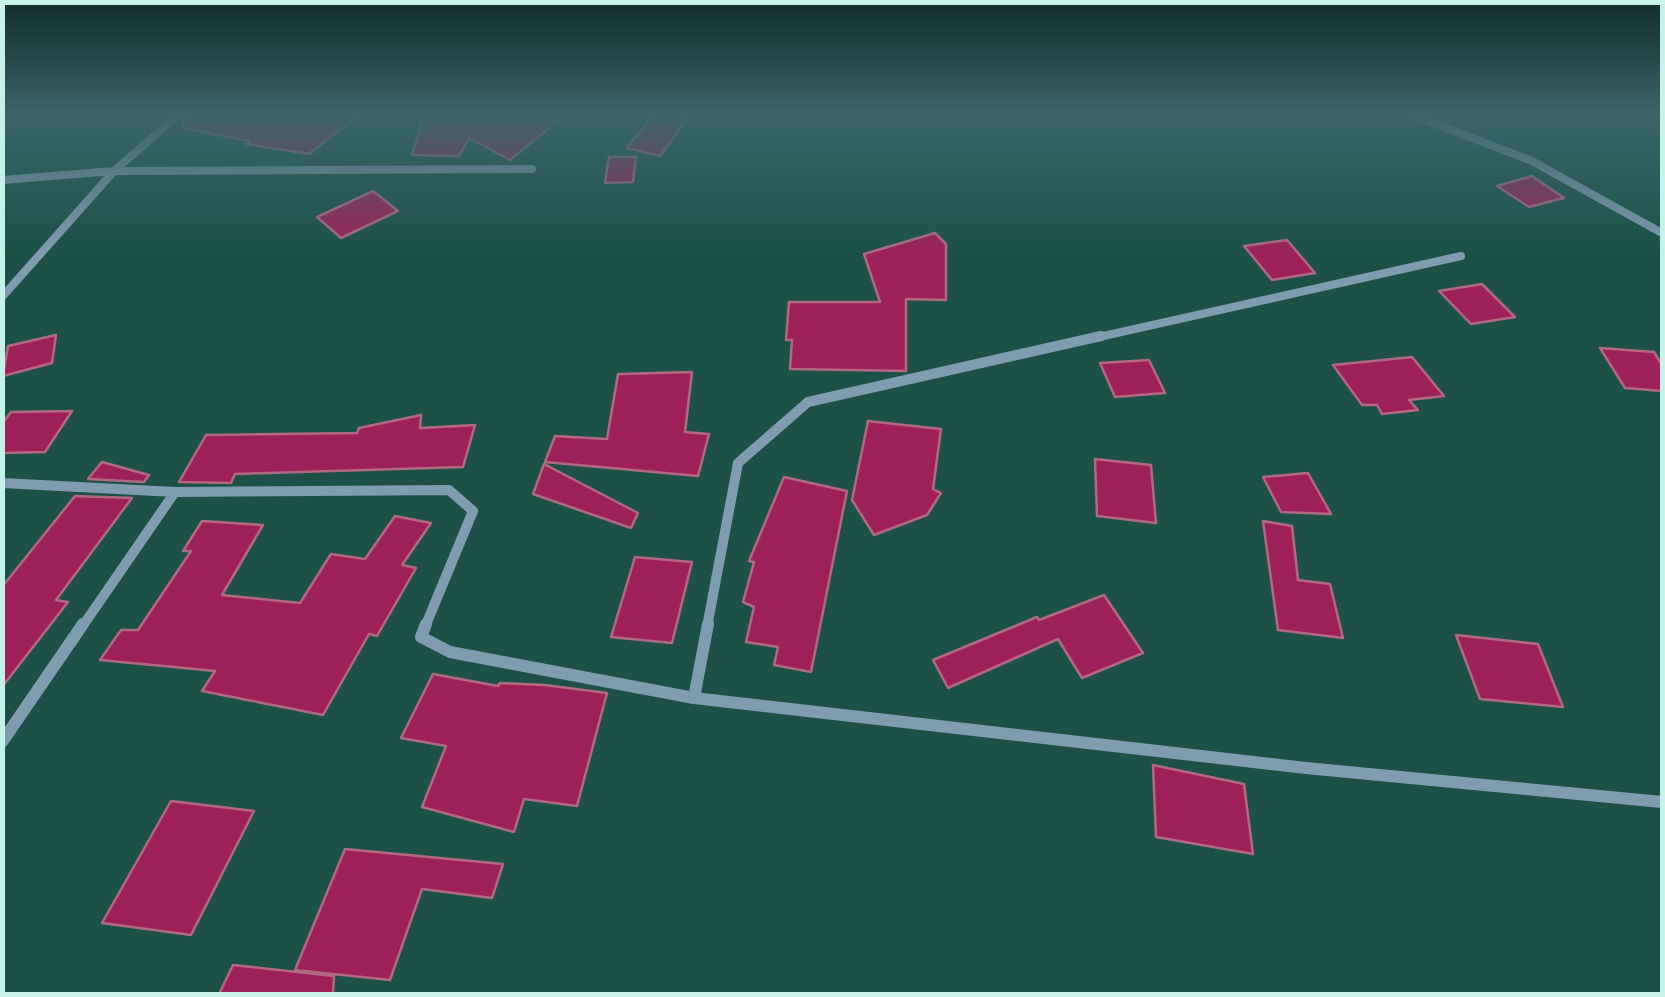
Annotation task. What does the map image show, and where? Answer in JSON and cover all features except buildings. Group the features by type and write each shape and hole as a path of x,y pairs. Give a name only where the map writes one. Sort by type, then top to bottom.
{"street":[{"path":"2,297 125,162"},
{"path":"1533,162 1662,234"},
{"path":"2,180 114,171 532,169"},
{"path":"694,698 738,462 808,402 1461,256"},
{"path":"2,482 175,492 449,490 473,511 421,637 450,652 694,698 1306,768 1662,802"},
{"path":"2,742 175,492"}]}
